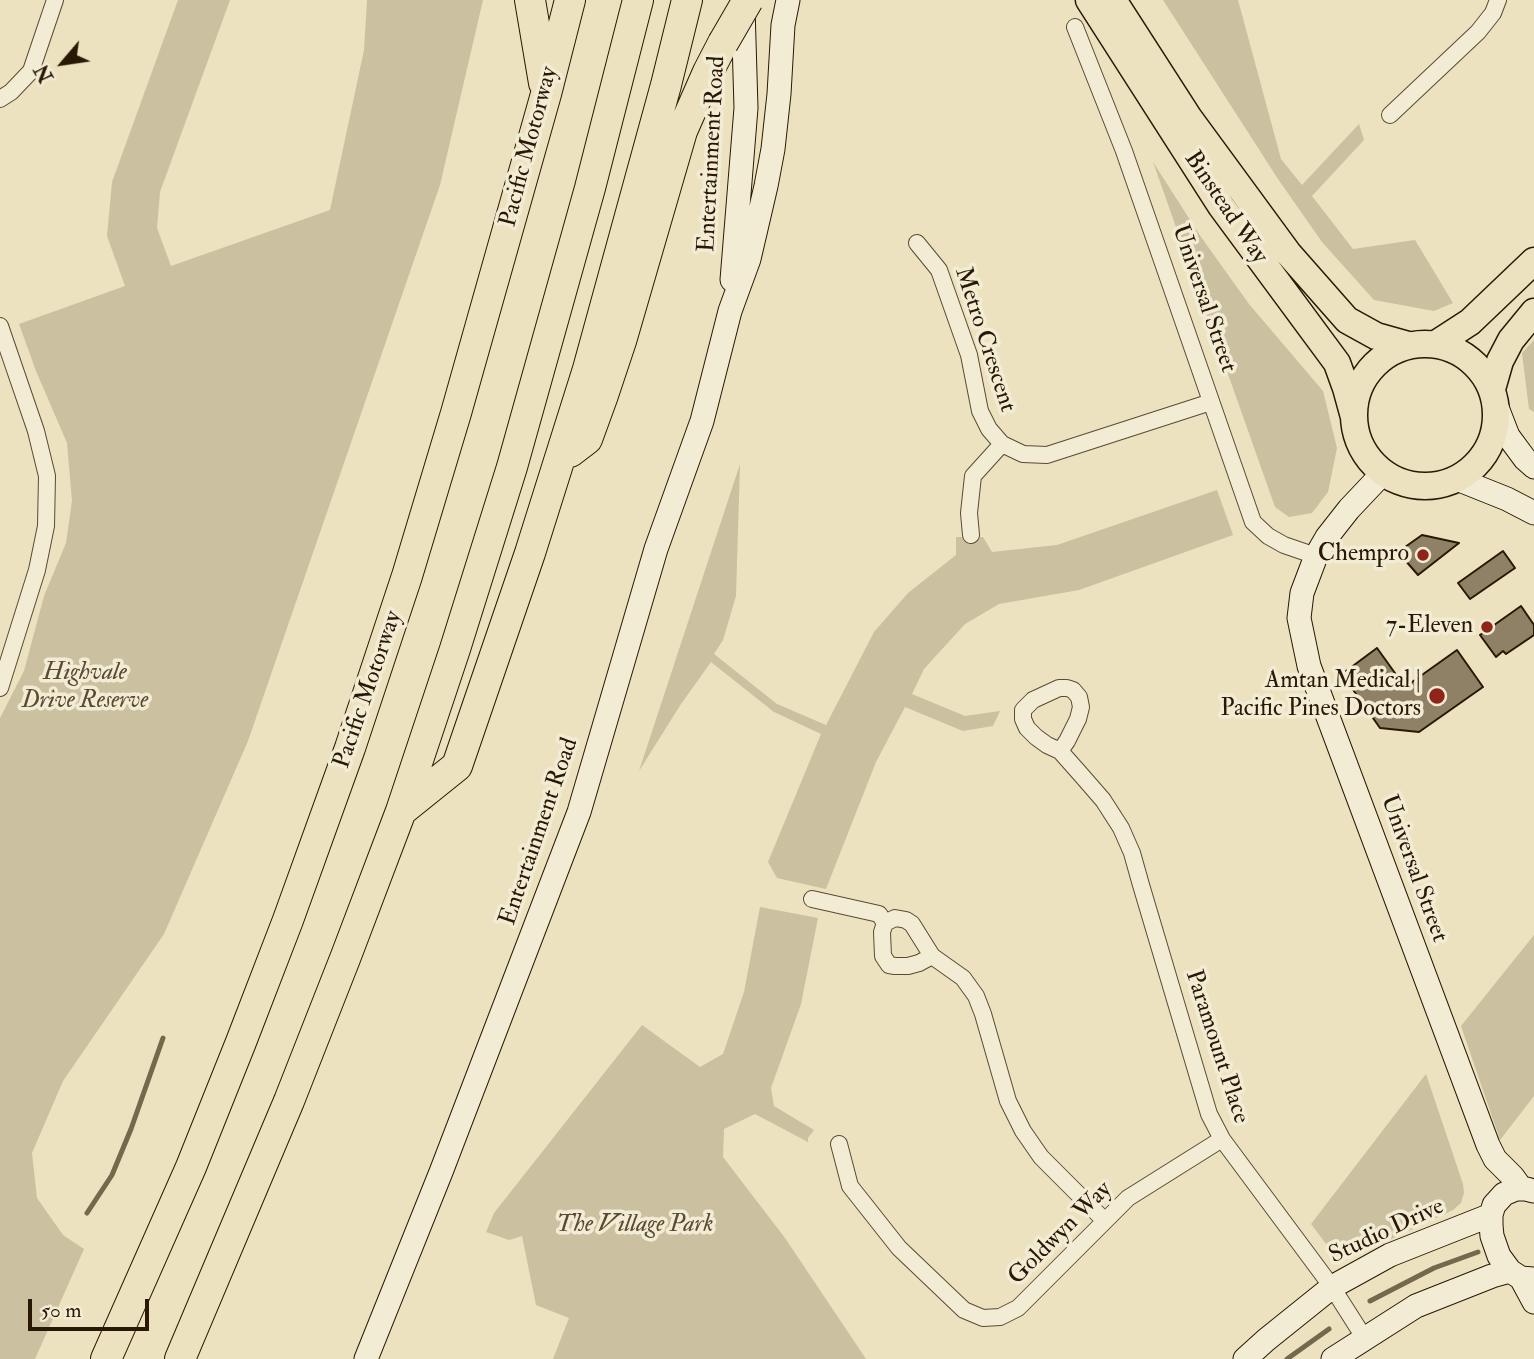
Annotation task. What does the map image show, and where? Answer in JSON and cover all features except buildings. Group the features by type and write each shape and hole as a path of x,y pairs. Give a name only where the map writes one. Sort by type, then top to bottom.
{"highway":[{"path":"530,0 546,94"},
{"name":"Pacific Motorway","path":"106,1359 191,1167 241,1042 350,748 460,400 570,0"},
{"path":"180,1359 289,1101 401,811 512,467 590,188 638,0"},
{"path":"401,811 457,766 530,553 591,356 687,0"},
{"path":"559,460 587,439 621,341 682,131 708,72 748,0"}],"main road":[{"name":"Binstead Way","path":"1089,0 1221,206 1337,363 1354,417"},
{"name":"Binstead Way","path":"1113,0 1189,118 1288,253 1347,320 1376,336 1408,345"},
{"path":"1436,344 1470,322 1534,261"},
{"path":"1494,397 1483,372 1470,359 1454,349 1436,344 1408,345 1386,354 1368,371 1357,393 1354,417 1356,433 1371,461 1400,482 1419,486 1439,485 1457,479 1475,467 1489,449 1496,428 1494,397 1500,361 1511,340 1534,312"}],"street":[{"path":"0,99 11,92 31,71 55,0"},
{"name":"Entertainment Road","path":"730,312 746,108 743,0"},
{"name":"Entertainment Road","path":"366,1359 441,1172 579,811 656,549 702,421 730,312 749,259 766,186 773,149 783,25 788,0"},
{"path":"1390,115 1478,32 1493,13 1498,0"},
{"name":"Universal Street","path":"1075,27 1124,152 1253,522 1268,536 1284,545 1316,556"},
{"name":"Metro Crescent","path":"917,243 939,270 969,355 980,411 989,429 1002,444 1023,454 1047,455 1210,402"},
{"path":"0,326 36,431 47,476 46,526 37,570 0,688"},
{"path":"1494,397 1508,436 1534,467"},
{"path":"971,535 973,476 1002,444"},
{"name":"Universal Street","path":"1383,472 1349,509 1316,556 1301,593 1299,618 1309,666 1488,1145 1494,1159 1528,1190"},
{"path":"1457,479 1534,513"},
{"name":"Paramount Place","path":"1060,751 1103,800 1121,828 1132,853 1209,1114 1222,1139 1332,1287 1365,1339"},
{"path":"812,899 879,914 885,923"},
{"path":"932,956 908,966 889,965 883,956 882,932 885,923 895,918 912,924 932,956 963,978 976,996 1008,1101 1023,1130 1041,1157 1105,1221"},
{"name":"Goldwyn Way","path":"839,1144 850,1186 899,1248 964,1310 983,1318 1000,1317 1018,1308 1128,1198 1222,1139"},
{"path":"1528,1190 1511,1190 1499,1198 1491,1215 1492,1236 1499,1256 1522,1276 1534,1302"},
{"name":"Studio Drive","path":"1245,1359 1332,1287 1390,1255 1491,1215"},
{"path":"1333,1359 1416,1306 1492,1276 1522,1276"}],"green space":[{"name":"Highvale Drive Reserve","path":"178,0 230,0 160,192 157,228 171,266 330,210 364,50 367,0 483,0 440,185 248,741 164,934 63,1081 32,1153 37,1198 63,1235 84,1249 35,1359 0,1359 0,718 24,671 44,596 66,543 72,501 67,443 19,324 125,286 107,236 112,182"},
{"path":"1163,0 1238,0 1281,159 1302,185 1359,124 1364,140 1312,196 1353,249 1415,240 1453,303 1434,311 1374,300 1322,242 1278,179"},
{"path":"1153,162 1201,237 1249,304 1323,391 1337,448 1328,492 1312,513 1289,517 1275,507"},
{"path":"1534,340 1534,412 1529,409 1522,353"},
{"path":"740,464 736,596 723,640 714,654 777,704 826,725 874,632 908,593 956,555 956,537 983,537 992,552 1057,545 1217,490 1233,535 1079,590 999,604 965,624 924,669 912,694 965,716 1000,711 993,726 963,731 905,707 876,762 826,889 777,878 768,862 821,734 774,712 711,662 639,771"},
{"name":"The Village Park","path":"760,907 818,918 801,1004 771,1088 774,1106 814,1130 808,1142 755,1114 724,1129 723,1157 785,1238 866,1359 553,1359 569,1318 536,1305 522,1236 509,1240 486,1232 494,1213 642,1025 700,1067 723,1054 744,992"},
{"path":"1534,935 1534,1096 1500,1140 1461,1026"},
{"path":"1426,1074 1463,1184 1461,1203 1453,1210 1365,1251 1347,1257 1338,1256 1311,1224"}],"waterway":[{"path":"87,1213 112,1175 163,1038"},
{"path":"1370,1301 1434,1268 1478,1252"},
{"path":"1287,1359 1329,1329"}],"place":[{"name":"Chempro","path":"1423,555"},
{"name":"7-Eleven","path":"1487,627"},
{"name":"Amtan Medical | Pacific Pines Doctors","path":"1437,696"}]}
